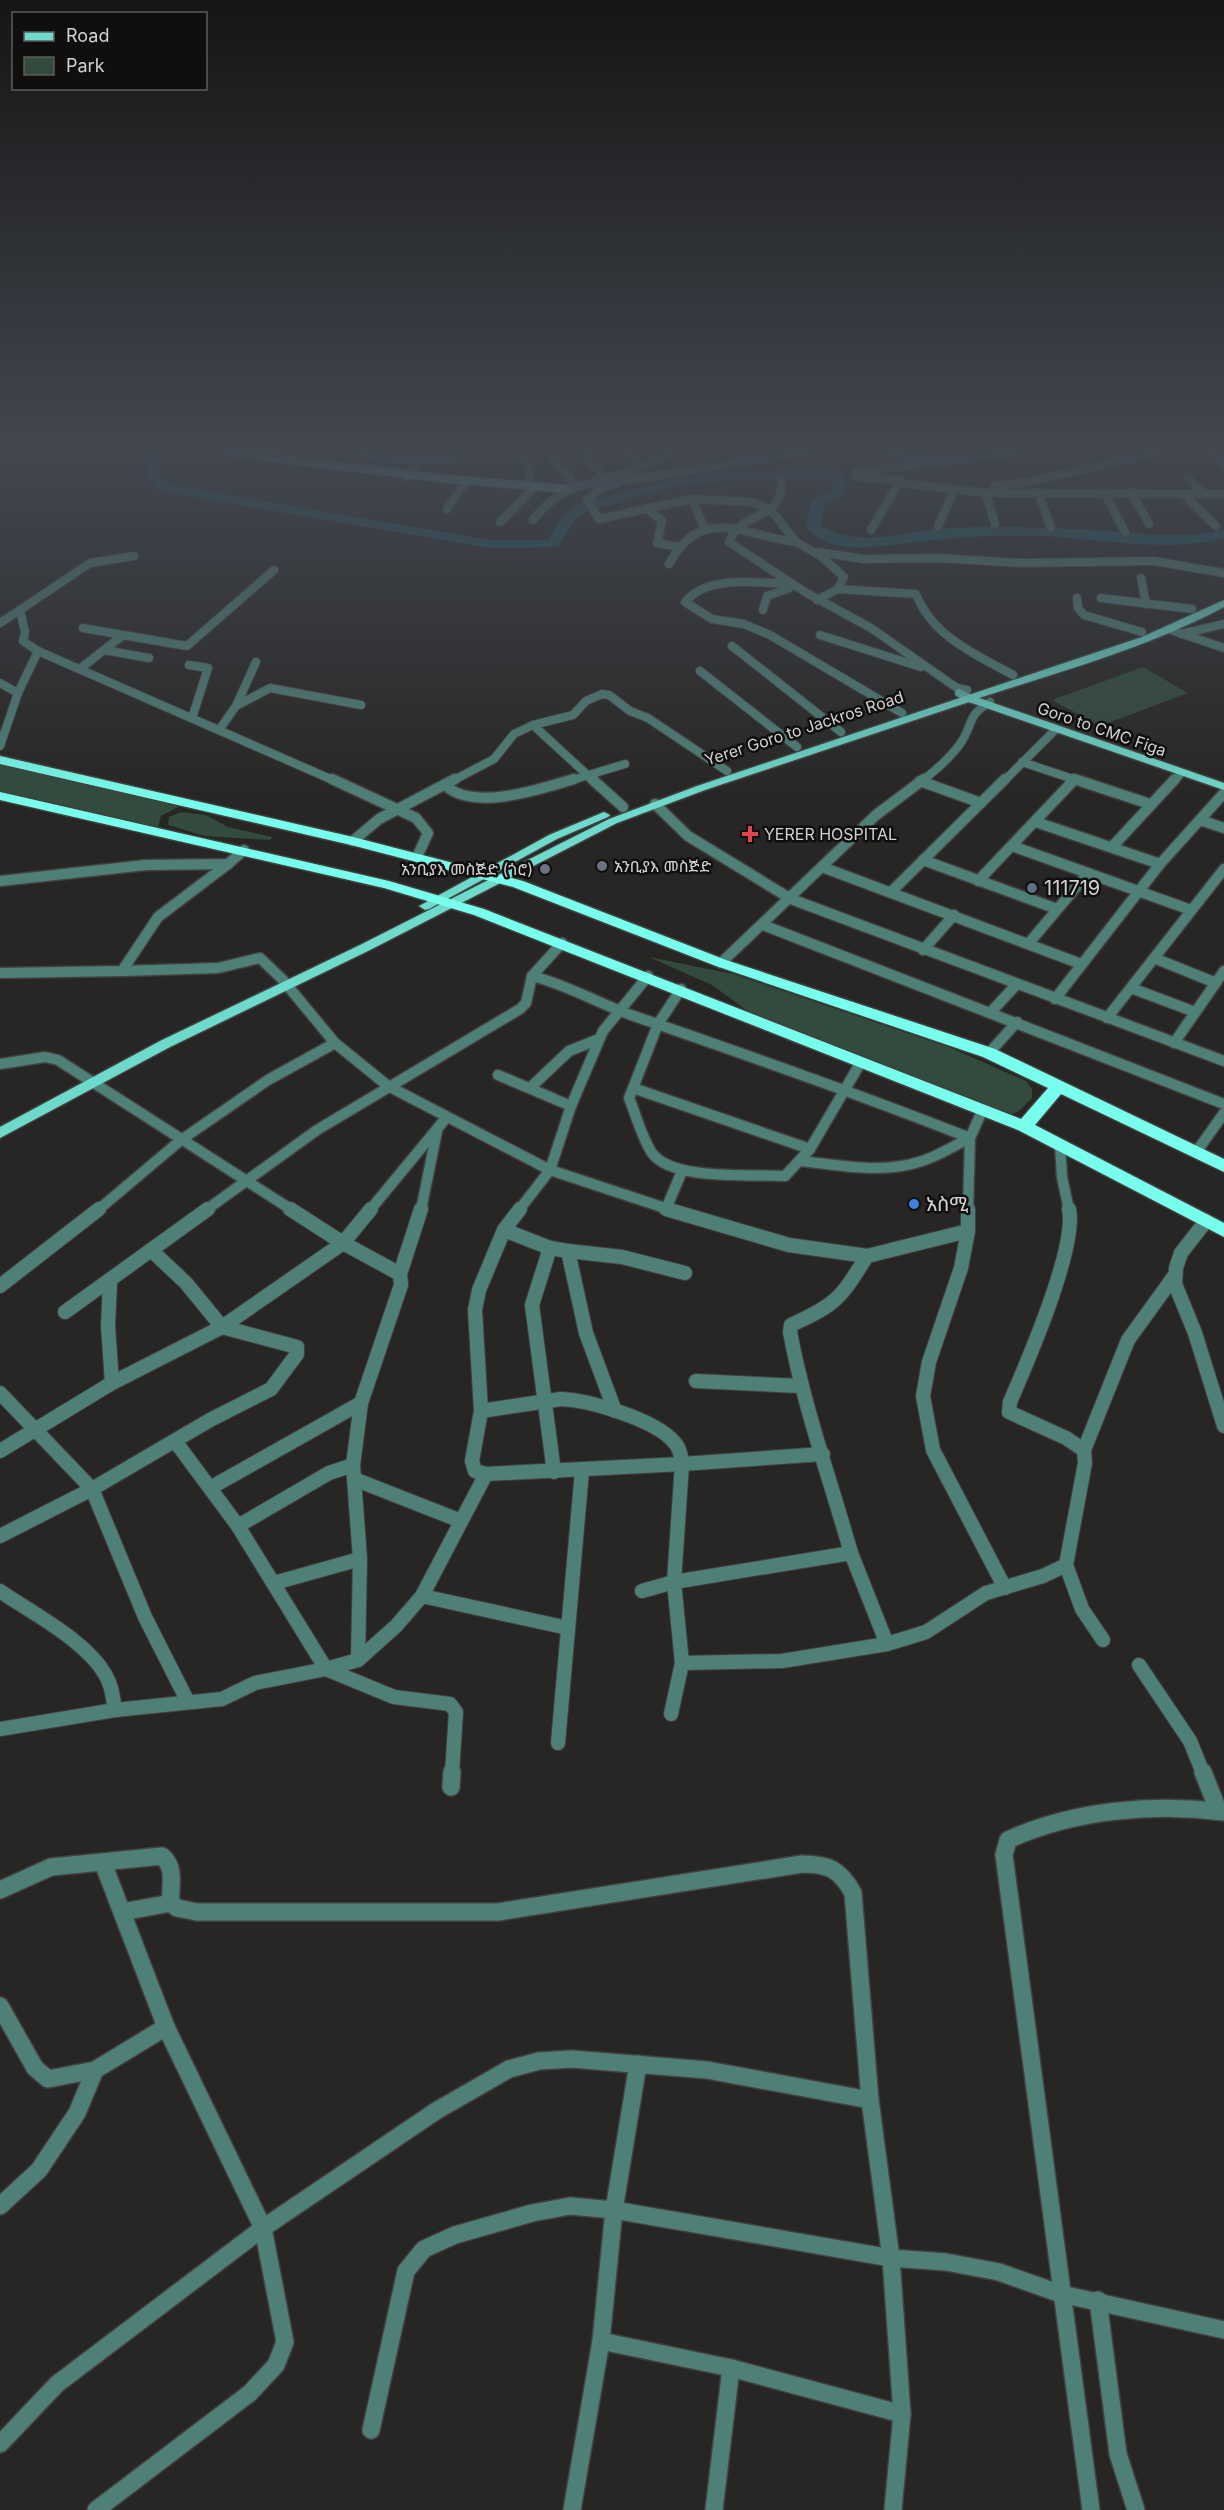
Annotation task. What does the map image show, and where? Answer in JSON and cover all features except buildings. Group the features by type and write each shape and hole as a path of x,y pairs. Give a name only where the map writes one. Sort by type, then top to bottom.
{"highway":[{"path":"0,759 353,841 498,879 721,963 989,1053 1197,1151 1224,1166"},
{"path":"0,796 244,850 479,912 648,976 1024,1126 1224,1231"},
{"path":"1024,1126 1059,1086"}],"main road":[{"path":"972,696 1013,675 1142,633 1224,592"},
{"path":"443,902 481,874 562,833 623,807 657,799 1176,632 1224,603"},
{"name":"Yerer Goro to Jackros Road","path":"657,799 727,771 841,732 902,713 972,696"},
{"path":"972,696 1224,782"},
{"name":"Goro to CMC Figa","path":"972,696 1055,730 1224,787"},
{"path":"0,1122 443,902 498,879 657,799"},
{"path":"0,1133 88,1078"}],"street":[{"path":"0,623 81,569"},
{"path":"721,963 764,925 878,813 920,781 959,746 971,725 975,711 972,696 871,628 817,600 770,569"},
{"path":"817,600 838,590 843,584 844,577 836,569"},
{"path":"1201,569 1224,573"},
{"path":"83,628 187,646 274,570"},
{"path":"1141,578 1146,604"},
{"path":"794,585 722,584 692,594 685,602 711,619 744,624 770,635 902,713"},
{"path":"763,610 767,596 794,585"},
{"path":"838,590 916,594 920,608 936,628 1013,675"},
{"path":"1077,598 1078,609 1084,615 1142,633"},
{"path":"1101,598 1192,609"},
{"path":"20,610 25,632 24,641 39,651 398,808 416,818 428,833 417,857"},
{"path":"1176,632 1224,624"},
{"path":"1176,632 1224,648"},
{"path":"81,668 123,635"},
{"path":"820,635 900,662 929,669"},
{"path":"732,646 841,732"},
{"path":"104,650 149,658"},
{"path":"0,746 3,731 18,693 39,651"},
{"path":"219,730 236,706 256,662"},
{"path":"189,665 206,666 207,668 192,718"},
{"path":"700,671 797,747"},
{"path":"0,683 18,693"},
{"path":"236,706 270,688 361,705"},
{"path":"353,841 379,819 494,759 514,734 533,725 573,715 594,696 609,694 630,711 648,718 727,771"},
{"path":"533,725 623,807"},
{"path":"891,891 1055,730"},
{"path":"1022,762 1150,804"},
{"path":"445,785 460,796 494,796 518,793 625,764"},
{"path":"1112,847 1181,773"},
{"path":"978,881 1074,780"},
{"path":"920,781 981,803"},
{"path":"1054,999 1160,864 1224,793"},
{"path":"657,799 688,836 790,899 1224,1061"},
{"path":"1200,820 1224,828"},
{"path":"1036,822 1160,864"},
{"path":"1012,846 1191,910"},
{"path":"122,971 158,917 244,850"},
{"path":"923,860 1057,909"},
{"path":"0,881 146,865 228,864"},
{"path":"822,867 1081,964"},
{"path":"1107,1018 1224,869"},
{"path":"1029,943 1088,873"},
{"path":"923,950 954,915"},
{"path":"764,925 1224,1104"},
{"path":"65,1312 110,1282 246,1179 317,1130 520,1009 526,1003 532,976 562,943"},
{"path":"0,973 218,968 260,958 284,982 335,1043 388,1086 550,1170 666,1209 789,1245 867,1257 968,1232"},
{"path":"1154,958 1216,983"},
{"path":"1174,1043 1224,971"},
{"path":"532,976 555,982 617,1010 844,1088 970,1138"},
{"path":"648,976 617,1010 599,1039 571,1106 550,1170 504,1230 479,1290 475,1310 481,1410 472,1461 475,1471 486,1474 582,1471 682,1462 823,1454"},
{"path":"991,1012 1017,984"},
{"path":"1131,988 1195,1012"},
{"path":"681,989 658,1024 629,1098 631,1108 644,1131 652,1153 664,1165 682,1171 785,1176 810,1149 861,1062"},
{"path":"989,1053 1017,1022"},
{"path":"531,1087 553,1064 580,1043 599,1039"},
{"path":"0,1286 78,1227 181,1140 268,1080 335,1043"},
{"path":"0,1064 52,1058 88,1078 343,1243 400,1274"},
{"path":"498,1075 531,1087 571,1106"},
{"path":"633,1088 810,1149"},
{"path":"982,1111 970,1138 968,1232 961,1268 929,1362 923,1396 933,1450 1005,1588"},
{"path":"1197,1151 1224,1113"},
{"path":"0,1451 112,1383 222,1327 343,1243 446,1118"},
{"path":"358,1660 360,1559 354,1472 361,1403 401,1286 400,1274 416,1236 438,1128"},
{"path":"801,1161 880,1166 918,1162 970,1138"},
{"path":"1060,1145 1062,1177 1070,1214 1067,1245 1036,1343 1010,1402 1009,1413 1020,1420 1048,1428 1073,1440 1084,1450"},
{"path":"666,1209 682,1171"},
{"path":"1206,1221 1188,1240 1180,1255 1175,1275 1177,1296 1194,1330 1224,1426"},
{"path":"504,1230 550,1248 622,1257 685,1273"},
{"path":"550,1248 532,1305 555,1472"},
{"path":"0,1536 92,1489 271,1389 297,1354 297,1347 222,1327 186,1283 151,1250"},
{"path":"568,1251 573,1288 596,1370 615,1411"},
{"path":"867,1257 844,1293 828,1308 791,1325 800,1386 823,1454 851,1553 887,1644"},
{"path":"1103,1640 1082,1609 1066,1565 1085,1463 1084,1450 1128,1340 1150,1306 1175,1275"},
{"path":"110,1282 108,1326 112,1383"},
{"path":"696,1382 800,1386"},
{"path":"0,1394 92,1489 145,1617 188,1702"},
{"path":"481,1410 544,1401 586,1401 615,1411 664,1433 676,1441 681,1450 682,1462 674,1582 682,1663 671,1714"},
{"path":"210,1488 361,1403"},
{"path":"175,1441 238,1526 326,1669 394,1697 450,1704 456,1712 451,1786"},
{"path":"558,1743 582,1471"},
{"path":"238,1526 329,1473 354,1472 461,1521"},
{"path":"0,1729 115,1710 222,1699 255,1683 326,1669 358,1660 396,1626 422,1596 486,1474"},
{"path":"642,1591 674,1582 851,1553"},
{"path":"274,1583 360,1559"},
{"path":"682,1663 782,1660 887,1644 926,1632 986,1593 1066,1565"},
{"path":"0,1591 76,1646 103,1670 109,1682 115,1710"},
{"path":"422,1596 568,1628"},
{"path":"1091,2510 1061,2294 1023,1978 1004,1855 1008,1839 1022,1831 1107,1813 1161,1808 1221,1811 1190,1742 1139,1665"},
{"path":"0,1890 51,1867 162,1856 170,1861 173,1868 171,1903"},
{"path":"96,2510 250,2392 276,2365 285,2342 263,2228 166,2027 103,1863"},
{"path":"171,1903 177,1908 197,1912 437,1910 498,1912 802,1864 828,1864 843,1875 853,1893 870,2100 891,2258 902,2414 893,2510"},
{"path":"122,1912 171,1903"},
{"path":"0,2006 35,2068 48,2079 60,2079 95,2070 166,2027"},
{"path":"0,2444 57,2384 263,2228 436,2111 509,2069 539,2061 572,2059 638,2064 707,2070 870,2100"},
{"path":"572,2510 601,2342 614,2210 638,2064"},
{"path":"0,2206 39,2170 77,2113 95,2070"},
{"path":"371,2430 406,2271 424,2249 454,2235 532,2213 570,2206 614,2210 891,2258 946,2262 999,2272 1061,2294 1098,2300 1224,2330"},
{"path":"1098,2300 1118,2454 1136,2510"},
{"path":"601,2342 731,2368 902,2414"},
{"path":"714,2510 731,2368"}],"green space":[{"path":"1143,667 1188,693 1100,726 1052,700"},
{"path":"0,765 178,807 161,816 158,828 0,792"},
{"path":"181,812 206,815 228,827 272,837 270,840 205,836 168,825 169,817"},
{"path":"649,957 733,974 951,1048 1026,1081 1032,1089 1032,1098 1018,1112 1004,1116 753,1015 712,985"}],"place":[{"name":"YERER HOSPITAL","path":"750,834"},
{"name":"አንቢያእ መስጅድ","path":"602,866"},
{"name":"አንቢያእ መስጅድ (ጎሮ)","path":"545,869"},
{"name":"111719","path":"1032,888"},
{"name":"አስሚ","path":"914,1204"}]}
